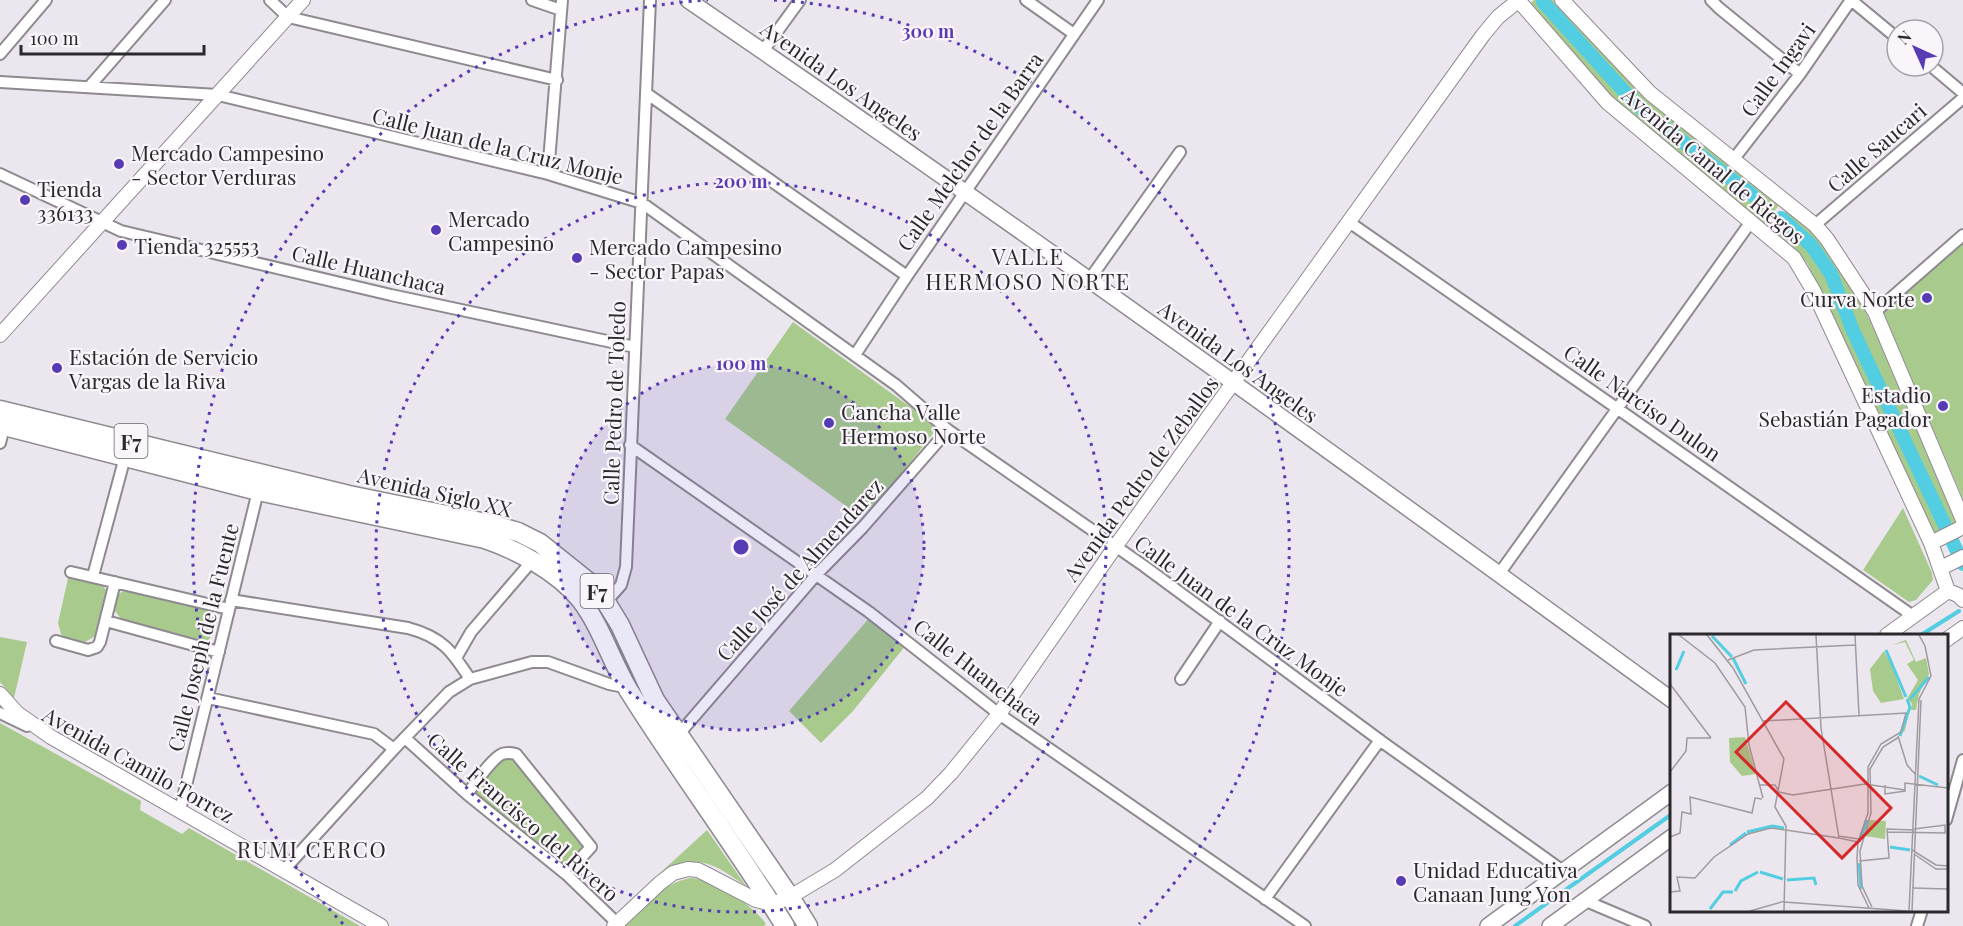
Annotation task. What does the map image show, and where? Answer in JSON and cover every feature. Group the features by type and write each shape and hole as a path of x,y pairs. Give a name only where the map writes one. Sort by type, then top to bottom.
{"highway":[{"name":"Avenida Siglo XX","path":"2,423 125,457 260,482 349,495 491,524 518,532 540,543 590,582 606,602 620,625 655,700 790,897 807,926"},
{"name":"Avenida Siglo XX","path":"2,423 260,482 484,538 513,549 532,561 561,580 580,598 628,688 785,926"}],"main road":[{"name":"Avenida Los Angeles","path":"688,0 1233,382 1670,699"},
{"path":"1488,926 1670,793"},
{"path":"1551,926 1670,838"}],"street":[{"path":"0,54 46,0"},
{"path":"89,87 165,0"},
{"path":"270,0 288,17 557,80"},
{"path":"0,335 303,0"},
{"path":"532,0 562,5 548,174"},
{"name":"Calle Pedro de Toledo","path":"591,616 621,585 626,567 650,0"},
{"path":"763,51 800,0"},
{"path":"1026,0 1074,34"},
{"name":"Calle Melchor de la Barra","path":"855,356 907,276 1098,0"},
{"name":"Avenida Canal de Riegos","path":"1519,0 1607,102 1794,258 1948,535 1941,568 1948,591"},
{"name":"Avenida Pedro de Zeballos","path":"772,904 790,897 835,870 927,798 951,773 999,714 1115,547 1483,35 1498,17 1519,0"},
{"name":"Avenida Canal de Riegos","path":"1562,0 1650,93 1815,225 1827,239 1875,312 1963,520"},
{"path":"1711,0 1719,9 1800,74"},
{"path":"1851,0 1885,28"},
{"name":"Calle Ingavi","path":"1733,160 1800,74 1851,0"},
{"path":"1945,78 1963,93"},
{"name":"Calle Juan de la Cruz Monje","path":"0,82 218,95 548,174 642,203 896,385 948,430 1220,621 1380,740 1563,871"},
{"path":"646,93 907,276"},
{"name":"Calle Saucari","path":"1815,225 1963,98"},
{"path":"1089,280 1180,152"},
{"name":"Calle Huanchaca","path":"0,174 121,231 272,267 635,347"},
{"name":"Calle Narciso Dulon","path":"1349,222 1912,616"},
{"path":"1499,574 1750,223"},
{"path":"1875,312 1963,235"},
{"name":"Calle José de Almendarez","path":"679,734 816,575 863,527 948,430"},
{"name":"Calle Huanchaca","path":"630,445 887,625 999,714 1305,926"},
{"path":"93,576 125,457"},
{"name":"Calle Joseph de la Fuente","path":"180,810 260,482"},
{"path":"1941,568 1959,559"},
{"path":"456,658 471,632 532,561"},
{"path":"71,572 230,605 408,628 426,633 443,644 471,679"},
{"path":"57,641 93,650 100,642 115,582"},
{"path":"1888,634 1948,591 1963,600"},
{"path":"106,621 219,652"},
{"path":"1181,679 1220,621"},
{"path":"1948,639 1963,628"},
{"path":"284,870 448,692 471,679 532,662 548,662 609,684 628,688 646,681"},
{"path":"0,694 17,713 51,737"},
{"name":"Calle Francisco del Rivero","path":"207,698 374,734 394,749"},
{"name":"Avenida Camilo Torrez","path":"0,713 51,737 381,926"},
{"name":"Calle Francisco del Rivero","path":"405,738 466,794 566,874 616,925"},
{"path":"1265,899 1380,740"},
{"path":"466,794 503,753 516,754 591,847 566,874"},
{"path":"1948,816 1963,760"},
{"path":"616,925 673,873 688,869 698,870 756,900 772,904"},
{"path":"1586,901 1644,926"},
{"path":"1917,926 1921,911"}],"green space":[{"path":"1534,0 1553,0 1645,97 1779,205 1763,226 1609,97 1530,4"},
{"path":"1787,209 1811,229 1829,251 1870,320 1957,523 1935,535 1807,263 1791,245 1771,229"},
{"name":"Estadio Sebastián Pagador","path":"1963,242 1963,499 1883,313"},
{"name":"Cancha Valle Hermoso Norte","path":"793,322 938,427 891,486 860,516 725,419"},
{"path":"1903,508 1933,580 1916,600 1909,602 1863,570"},
{"path":"69,574 102,584 107,592 97,635 85,642 65,638 61,634 58,623"},
{"path":"126,590 216,612 209,642 122,620 115,611 118,594"},
{"path":"870,617 906,645 853,711 821,743 789,711"},
{"path":"0,637 27,642 14,698 0,682"},
{"path":"0,723 141,801 140,810 182,834 189,828 360,926 0,926"},
{"path":"508,758 516,760 583,843 579,852 564,867 473,792 499,762"},
{"path":"707,830 746,886 724,871 704,863 684,863 659,874"},
{"path":"691,878 710,883 733,895 753,909 766,924 764,926 623,926 662,890 681,880"}],"waterway":[{"path":"1543,2 1632,100 1752,195"},
{"path":"1781,218 1811,245 1831,274 1853,331 1963,564"},
{"path":"1923,634 1959,611"},
{"path":"1515,926 1670,815"}],"place":[{"name":"Mercado Campesino - Sector Verduras","path":"119,164"},
{"name":"Tienda 336133","path":"25,200"},
{"name":"Mercado Campesino","path":"436,230"},
{"name":"Tienda 325553","path":"122,245"},
{"name":"Mercado Campesino - Sector Papas","path":"577,258"},
{"name":"Curva Norte","path":"1927,298"},
{"name":"Estación de Servicio Vargas de la Riva","path":"57,368"},
{"name":"Estadio Sebastián Pagador","path":"1943,406"},
{"name":"Cancha Valle Hermoso Norte","path":"829,423"},
{"name":"Unidad Educativa Canaan Jung Yon","path":"1401,881"}],"district":[{"name":"VALLE HERMOSO NORTE","path":"1028,268"},
{"name":"RUMI CERCO","path":"312,849"}]}
